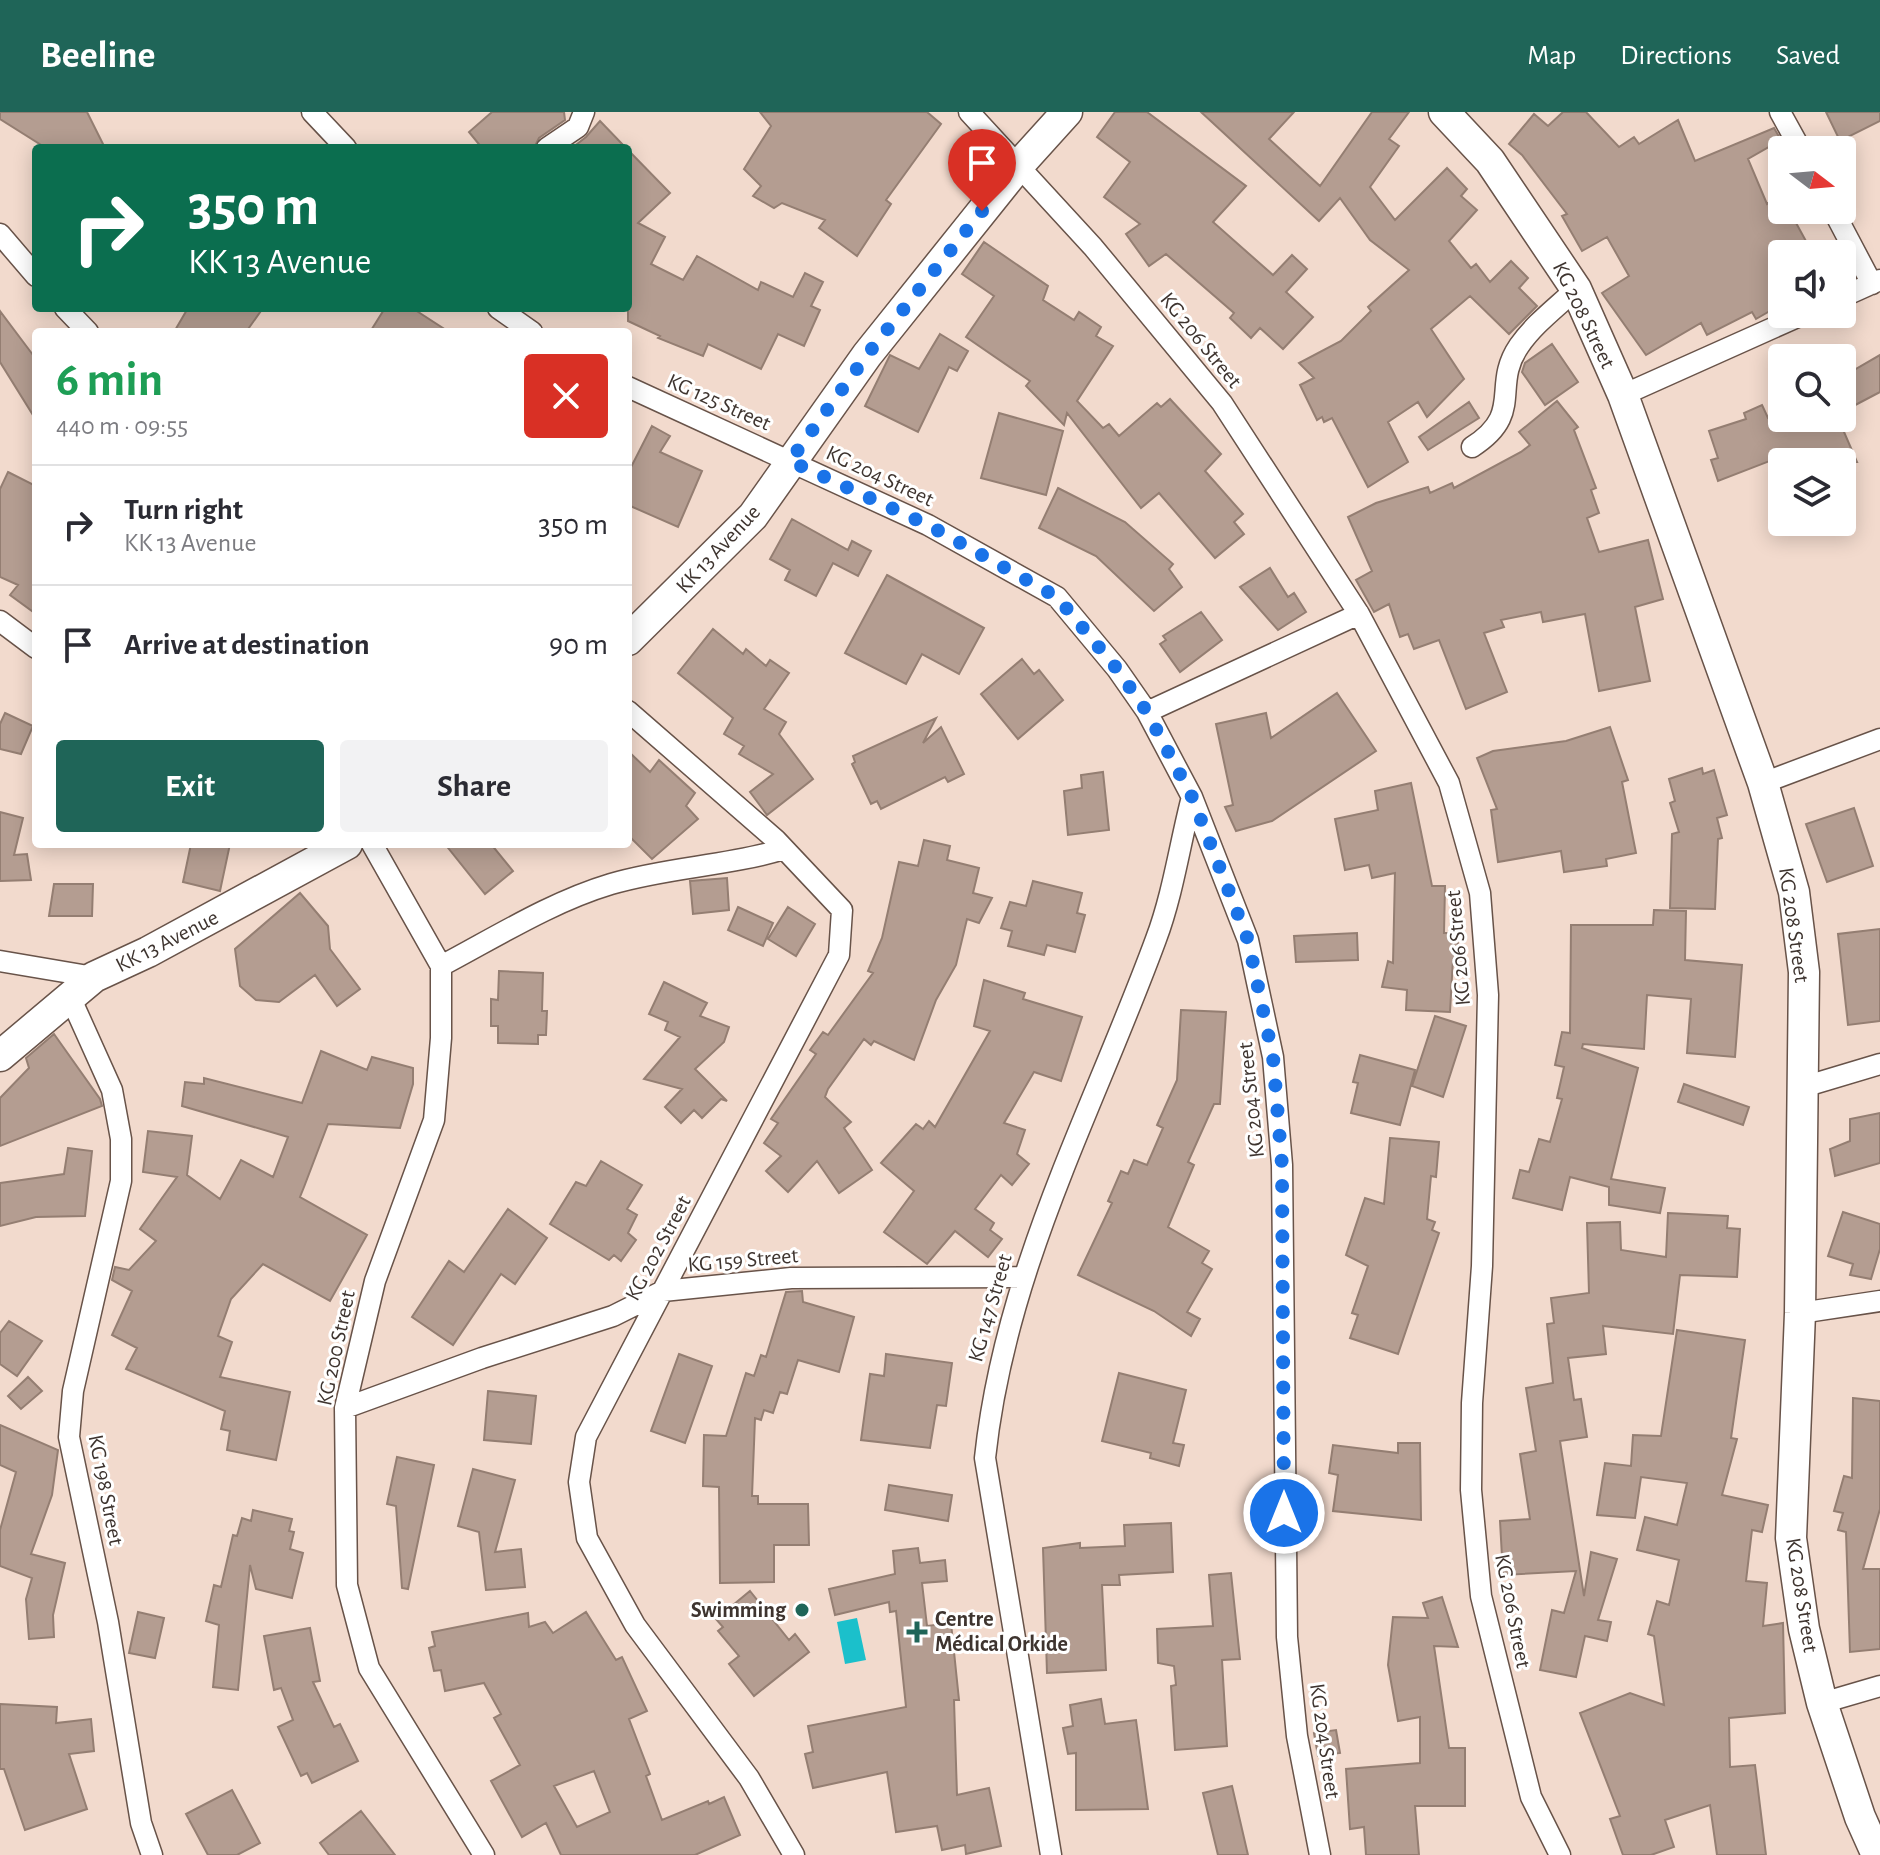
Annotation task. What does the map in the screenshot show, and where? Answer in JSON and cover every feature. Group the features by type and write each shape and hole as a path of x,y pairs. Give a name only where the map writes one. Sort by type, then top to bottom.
{"street":[{"path":"312,112 342,144"},
{"path":"553,144 578,127 584,112"},
{"name":"KG 206 Street","path":"969,112 1020,164 1222,403 1359,614 1449,783 1480,893 1488,1009 1471,1490 1485,1612 1531,1797 1560,1855"},
{"name":"KK 13 Avenue","path":"632,636 753,516 876,343 1020,164 1067,112"},
{"name":"KG 208 Street","path":"1444,112 1490,161 1576,289 1623,395 1763,783 1794,892 1803,958 1800,1313 1791,1538 1804,1629 1822,1703 1860,1817 1877,1855"},
{"path":"1780,112 1793,136"},
{"path":"1841,224 1876,282 1856,291"},
{"path":"0,234 32,271"},
{"path":"1472,447 1493,433 1502,417 1507,383 1519,347 1576,289"},
{"path":"69,312 84,328"},
{"path":"504,312 526,328"},
{"path":"1623,395 1773,328"},
{"name":"KG 125 Street","path":"632,389 790,461"},
{"name":"KG 204 Street","path":"790,461 928,525 1057,597 1117,669 1147,712 1192,797 1248,940 1273,1057 1282,1165 1287,1637 1297,1736 1320,1855"},
{"path":"1147,712 1359,614"},
{"path":"0,621 32,645"},
{"name":"KG 202 Street","path":"632,715 784,849 842,910 839,955 586,1437 579,1482 587,1538 635,1625 749,1778 794,1855"},
{"path":"1763,783 1880,739"},
{"name":"KG 147 Street","path":"1051,1855 985,1458 992,1392 1022,1277 1069,1149 1157,936 1192,797"},
{"name":"KK 13 Avenue","path":"0,1056 94,977 148,952 340,848"},
{"name":"KG 200 Street","path":"374,848 441,966 441,1038 434,1120 375,1281 345,1408 347,1585 369,1668 484,1855"},
{"path":"441,966 570,898 610,884 710,864 742,862 784,849"},
{"path":"0,961 94,977"},
{"name":"KG 198 Street","path":"71,999 112,1090 121,1139 121,1181 73,1391 69,1437 108,1622 141,1823 152,1855"},
{"path":"1800,1088 1880,1064"},
{"name":"KG 159 Street","path":"345,1408 482,1358 613,1316 663,1291 791,1278 1022,1277"},
{"path":"1800,1313 1880,1301"},
{"path":"1822,1703 1880,1686"}],"water":[{"path":"857,1618 866,1660 845,1664 837,1622"}],"building":[{"path":"0,112 87,112 103,144 40,144 0,119"},
{"path":"492,112 564,112 565,120 539,138 536,144 479,144 469,132"},
{"path":"760,112 927,112 941,124 886,200 891,204 857,256 819,228 825,220 782,203 774,208 753,196 761,186 744,169 771,126"},
{"path":"1115,112 1147,112 1246,186 1213,222 1273,275 1292,255 1307,269 1286,292 1313,317 1283,349 1260,328 1251,338 1230,318 1234,313 1166,254 1149,266 1126,234 1140,224 1104,197 1130,162 1097,137"},
{"path":"1201,112 1294,112 1269,139 1320,186 1372,112 1409,112 1389,139 1399,146 1370,187 1395,220 1447,168 1467,189 1461,196 1477,210 1449,241 1471,268 1476,264 1490,282 1511,261 1528,278 1519,288 1537,306 1509,334 1470,296 1431,329 1464,379 1427,417 1418,402 1388,422 1408,462 1368,487 1332,418 1324,422 1322,417 1317,420 1300,385 1314,378 1299,363 1341,341 1371,311 1368,307 1409,270 1370,240 1340,198 1319,221"},
{"path":"1563,112 1586,112 1619,147 1634,137 1639,144 1678,120 1695,161 1774,128 1779,136 1768,136 1768,147 1748,159 1768,203 1768,224 1797,224 1805,240 1768,240 1768,312 1756,319 1752,312 1707,335 1701,323 1646,355 1602,293 1629,276 1607,237 1582,251 1562,216 1567,214 1522,155 1509,144 1534,114 1548,126"},
{"path":"1826,112 1880,112 1880,121 1850,136 1838,136"},
{"path":"600,121 622,144 577,144"},
{"path":"632,154 670,193 638,223 665,237 651,264 683,280 697,256 758,290 761,282 793,297 805,273 823,282 811,306 820,310 804,346 778,334 761,369 708,344 703,356 658,338 660,336 628,321 628,312 632,312"},
{"path":"984,242 1048,286 1043,300 1074,320 1079,312 1101,327 1096,336 1113,346 1077,401 1103,428 1109,424 1119,436 1157,403 1161,407 1170,399 1221,454 1205,471 1243,514 1234,522 1244,534 1215,558 1159,493 1141,508 1067,413 1064,425 1026,386 1030,381 966,337 994,296 962,274"},
{"path":"0,311 32,354 32,414 0,362"},
{"path":"186,312 260,312 249,328 176,328"},
{"path":"382,312 418,312 443,328 372,328"},
{"path":"940,334 968,351 957,371 949,367 918,432 865,406 890,355 919,369"},
{"path":"1552,344 1578,382 1545,405 1522,372 1525,363"},
{"path":"1880,355 1880,392 1856,405 1856,369"},
{"path":"1557,401 1578,427 1574,430 1596,488 1591,490 1599,513 1587,518 1599,552 1648,540 1663,599 1635,607 1650,681 1599,691 1585,614 1543,622 1541,612 1501,620 1504,627 1484,633 1507,692 1466,709 1439,640 1414,649 1408,634 1400,637 1389,604 1374,612 1356,580 1372,571 1348,517 1376,503 1428,487 1430,493 1452,483 1454,488 1521,452 1530,445 1519,432"},
{"path":"1469,402 1479,418 1428,450 1419,437"},
{"path":"1762,405 1768,418 1768,432 1844,432 1851,448 1768,448 1768,462 1718,481 1711,460 1718,458 1709,431 1746,419 1744,413"},
{"path":"999,413 1063,431 1046,495 981,478"},
{"path":"652,426 670,436 660,452 702,471 678,527 632,507 632,465"},
{"path":"8,472 32,484 32,611 10,595 18,585 0,577 0,489"},
{"path":"1058,488 1125,522 1173,564 1169,569 1182,587 1154,611 1096,556 1039,528"},
{"path":"792,519 848,550 852,541 871,551 858,576 833,563 816,596 785,580 790,570 770,559"},
{"path":"1270,568 1288,597 1294,593 1306,612 1278,630 1240,587"},
{"path":"887,575 984,628 959,674 922,654 906,684 845,653"},
{"path":"1201,612 1222,640 1180,672 1160,644 1166,640 1163,636"},
{"path":"713,629 743,654 746,649 766,666 770,660 789,673 764,709 786,722 779,734 813,779 767,815 750,792 773,774 739,754 744,746 724,734 733,718 678,673"},
{"path":"1022,659 1034,674 1039,670 1063,700 1018,739 981,694"},
{"path":"1337,693 1376,751 1272,821 1236,831 1225,807 1233,805 1216,724 1266,713 1271,738"},
{"path":"5,713 32,726 21,754 0,749 0,724"},
{"path":"936,718 923,743 941,727 964,774 948,782 945,777 881,809 877,801 871,804 852,764 855,762 853,756"},
{"path":"1610,727 1628,780 1622,782 1636,853 1606,859 1607,866 1564,872 1561,851 1498,862 1491,810 1497,809 1477,758 1493,751 1566,741"},
{"path":"632,755 650,772 659,760 695,793 686,806 698,819 652,859 632,839"},
{"path":"1702,768 1703,774 1714,770 1727,815 1717,818 1722,838 1718,839 1715,909 1670,908 1672,834 1679,832 1670,803 1675,801 1669,779"},
{"path":"1103,772 1109,830 1068,835 1064,791 1082,788 1081,775"},
{"path":"1411,783 1432,886 1445,886 1444,933 1457,933 1459,959 1453,959 1450,1012 1406,1010 1407,990 1382,987 1388,961 1393,963 1395,873 1372,878 1369,865 1345,870 1335,819 1378,810 1375,791"},
{"path":"1854,808 1873,866 1827,882 1806,824"},
{"path":"0,812 23,818 14,855 27,854 31,880 0,881"},
{"path":"924,840 950,846 947,860 979,868 973,893 992,898 979,923 967,919 956,965 936,1000 914,1060 874,1041 871,1045 864,1039 828,1089 825,1097 851,1122 844,1128 872,1170 839,1193 817,1161 788,1192 766,1171 781,1156 764,1143 778,1123 771,1119 816,1054 810,1050 823,1032 828,1035 873,973 868,971 882,938 899,862 918,866"},
{"path":"190,848 229,848 220,891 183,882"},
{"path":"448,848 494,848 513,871 485,894"},
{"path":"727,878 729,910 693,914 690,881"},
{"path":"1033,881 1082,893 1077,913 1085,915 1075,952 1047,945 1044,955 1008,946 1012,931 1001,928 1010,902 1026,906"},
{"path":"54,884 93,884 92,916 49,916"},
{"path":"300,893 328,926 330,949 360,989 337,1006 315,975 279,1002 256,1000 240,986 235,949"},
{"path":"738,907 773,923 763,946 728,930"},
{"path":"788,907 815,924 796,956 768,939"},
{"path":"1654,910 1686,911 1685,960 1742,965 1735,1057 1687,1053 1691,999 1647,995 1644,1049 1583,1044 1582,1048 1638,1068 1611,1179 1665,1188 1660,1213 1609,1205 1609,1187 1570,1177 1562,1210 1513,1198 1520,1170 1529,1172 1539,1139 1550,1142 1562,1099 1557,1098 1564,1067 1555,1065 1562,1032 1570,1033 1571,925 1653,925"},
{"path":"1880,929 1880,1021 1848,1025 1838,934"},
{"path":"1357,933 1358,960 1296,962 1294,936"},
{"path":"499,971 543,973 542,1011 547,1011 546,1035 538,1035 538,1044 498,1043 498,1026 491,1026 491,999 498,1000"},
{"path":"984,980 1025,993 1023,999 1082,1017 1061,1081 1034,1072 1004,1123 1025,1130 1017,1154 1029,1164 1012,1185 1001,1175 975,1209 994,1223 990,1230 1002,1239 988,1257 955,1231 927,1264 884,1232 914,1191 881,1163 916,1124 923,1129 929,1121 935,1127 990,1031 974,1026"},
{"path":"664,982 707,1003 700,1016 729,1027 724,1042 695,1069 727,1101 721,1099 702,1118 694,1110 681,1123 665,1107 682,1089 644,1079 680,1037 665,1030 668,1022 649,1014"},
{"path":"1181,1010 1226,1012 1220,1104 1214,1104 1188,1162 1194,1165 1168,1227 1209,1251 1202,1263 1212,1269 1187,1312 1200,1319 1191,1336 1154,1311 1078,1275 1112,1203 1108,1201 1121,1171 1128,1174 1134,1160 1147,1165 1163,1128 1157,1125 1177,1080"},
{"path":"1435,1016 1466,1026 1443,1097 1412,1086"},
{"path":"54,1034 102,1106 0,1146 0,1098 29,1068 26,1058"},
{"path":"321,1051 367,1070 372,1057 413,1068 413,1084 400,1128 328,1124 300,1197 367,1235 330,1301 263,1264 231,1299 218,1336 232,1342 220,1377 290,1392 276,1460 227,1450 230,1431 221,1429 225,1411 126,1369 137,1348 112,1335 132,1291 112,1280 115,1267 129,1270 156,1241 140,1229 177,1177 143,1172 148,1131 192,1136 187,1175 220,1199 241,1160 273,1177 288,1137 182,1106 185,1082 204,1084 204,1078 302,1103"},
{"path":"1360,1055 1415,1070 1400,1125 1351,1113 1358,1083 1353,1082"},
{"path":"1684,1084 1749,1107 1743,1125 1678,1102"},
{"path":"1880,1113 1880,1163 1835,1176 1830,1149 1850,1141 1850,1119"},
{"path":"1390,1138 1439,1142 1436,1177 1431,1176 1427,1219 1435,1222 1432,1230 1439,1233 1398,1354 1350,1338 1358,1315 1352,1313 1368,1266 1346,1255 1365,1198 1384,1204"},
{"path":"68,1148 92,1151 85,1216 36,1217 0,1226 0,1183 64,1174"},
{"path":"601,1161 642,1185 627,1209 637,1215 628,1233 636,1240 621,1261 614,1255 609,1260 550,1224 576,1182 586,1186"},
{"path":"508,1209 547,1238 515,1284 501,1274 453,1345 412,1317 449,1261 464,1272"},
{"path":"1843,1212 1880,1224 1880,1249 1871,1279 1850,1275 1853,1264 1828,1256"},
{"path":"1668,1213 1728,1216 1727,1228 1740,1229 1737,1277 1680,1275 1673,1334 1603,1326 1606,1354 1568,1358 1574,1400 1581,1399 1587,1437 1560,1441 1584,1596 1591,1552 1617,1559 1598,1620 1611,1622 1607,1641 1585,1636 1576,1677 1540,1670 1552,1610 1564,1613 1576,1571 1503,1575 1500,1521 1530,1519 1520,1454 1536,1451 1526,1388 1553,1383 1547,1324 1554,1323 1551,1298 1589,1293 1587,1223 1620,1222 1621,1250 1666,1257"},
{"path":"802,1291 803,1302 854,1317 839,1372 798,1360 787,1394 780,1392 773,1413 764,1410 761,1420 755,1418 752,1496 758,1496 758,1504 808,1504 809,1545 774,1545 774,1582 720,1583 719,1487 703,1486 704,1435 726,1436 746,1373 754,1376 761,1355 766,1357 786,1292"},
{"path":"9,1321 42,1341 17,1376 0,1364 0,1333"},
{"path":"1677,1330 1745,1340 1731,1438 1737,1439 1722,1495 1768,1505 1762,1532 1752,1530 1746,1581 1767,1583 1763,1626 1783,1623 1785,1713 1729,1718 1730,1767 1755,1765 1766,1855 1717,1855 1710,1805 1665,1820 1674,1847 1651,1855 1623,1855 1610,1819 1620,1816 1580,1713 1630,1693 1664,1705 1654,1636 1648,1634 1657,1601 1669,1605 1679,1560 1637,1550 1645,1517 1677,1525 1687,1483 1641,1477 1635,1518 1597,1515 1605,1463 1631,1466 1633,1435 1661,1436"},
{"path":"679,1354 712,1366 685,1443 651,1431"},
{"path":"886,1354 952,1363 946,1406 937,1405 930,1448 861,1440 870,1374 884,1376"},
{"path":"1119,1373 1186,1390 1173,1443 1184,1445 1179,1466 1150,1458 1151,1453 1102,1441"},
{"path":"28,1377 42,1391 21,1409 8,1396"},
{"path":"488,1391 536,1396 531,1444 484,1440"},
{"path":"1853,1398 1880,1401 1880,1509 1863,1569 1880,1569 1880,1649 1850,1652 1846,1532 1838,1530 1843,1513 1834,1511 1844,1476 1852,1478"},
{"path":"0,1425 58,1450 52,1495 31,1554 65,1563 53,1615 54,1637 29,1639 26,1599 32,1578 0,1566 0,1530 16,1472 0,1465"},
{"path":"1398,1443 1420,1443 1421,1520 1333,1511 1338,1475 1329,1473 1333,1445 1398,1453"},
{"path":"397,1457 434,1465 408,1589 402,1588 396,1506 387,1504"},
{"path":"473,1469 515,1480 495,1552 521,1549 525,1587 486,1590 479,1532 458,1526"},
{"path":"889,1485 952,1495 948,1521 885,1510"},
{"path":"253,1510 292,1519 289,1531 294,1532 290,1549 303,1553 292,1598 256,1589 250,1565 238,1690 213,1687 219,1625 206,1621 214,1585 221,1587 233,1535 237,1536 242,1518 251,1521"},
{"path":"1171,1523 1173,1572 1119,1575 1120,1585 1102,1585 1106,1670 1047,1673 1043,1548 1080,1543 1080,1548 1125,1546 1124,1525"},
{"path":"918,1548 920,1563 945,1560 947,1581 922,1583 927,1626 951,1623 959,1700 954,1700 957,1795 989,1788 1001,1846 966,1854 965,1845 942,1850 937,1826 896,1832 887,1772 813,1788 805,1754 813,1752 808,1726 906,1707 896,1611 890,1612 889,1602 835,1615 829,1589 895,1574 893,1551"},
{"path":"1231,1573 1240,1659 1222,1660 1227,1746 1175,1750 1171,1686 1176,1685 1174,1666 1158,1663 1157,1629 1213,1626 1209,1575"},
{"path":"750,1591 789,1640 795,1634 809,1652 754,1696 729,1664 739,1656 718,1631 723,1627 716,1619"},
{"path":"1442,1597 1458,1647 1434,1646 1449,1748 1465,1748 1465,1806 1415,1806 1419,1855 1366,1855 1364,1827 1350,1829 1346,1769 1420,1763 1420,1717 1398,1721 1388,1665 1393,1617 1428,1618 1423,1603"},
{"path":"138,1612 164,1618 155,1658 129,1653"},
{"path":"586,1612 616,1660 622,1657 647,1711 629,1719 650,1774 646,1776 662,1820 724,1797 740,1835 695,1855 561,1855 546,1823 522,1837 491,1781 520,1765 494,1718 501,1714 484,1683 445,1691 441,1670 434,1671 429,1648 435,1646 432,1632 528,1613 529,1627 545,1622 553,1633","holes":["594,1771 610,1812 577,1827 554,1786"]},
{"path":"310,1628 320,1681 313,1682 334,1727 340,1724 358,1761 312,1783 307,1773 301,1776 278,1727 293,1720 281,1688 274,1690 264,1636"},
{"path":"1101,1699 1105,1724 1136,1720 1148,1809 1076,1810 1076,1753 1068,1754 1063,1728 1073,1726 1070,1705"},
{"path":"0,1704 57,1707 56,1723 91,1719 94,1751 69,1754 87,1809 25,1830 4,1769 0,1769"},
{"path":"1336,1730 1340,1753 1318,1756 1314,1733"},
{"path":"1232,1786 1248,1855 1218,1855 1203,1793"},
{"path":"232,1790 260,1843 237,1855 208,1855 186,1814"},
{"path":"361,1811 395,1855 329,1855 320,1843"}],"place":[{"name":"Swimming","path":"802,1610"},
{"name":"Centre Médical Orkide","path":"917,1632"}],"route":[{"path":"982,211 867,355 790,461 928,525 1057,597 1117,669 1147,712 1192,797 1248,940 1273,1057 1282,1165 1284,1513"}]}
